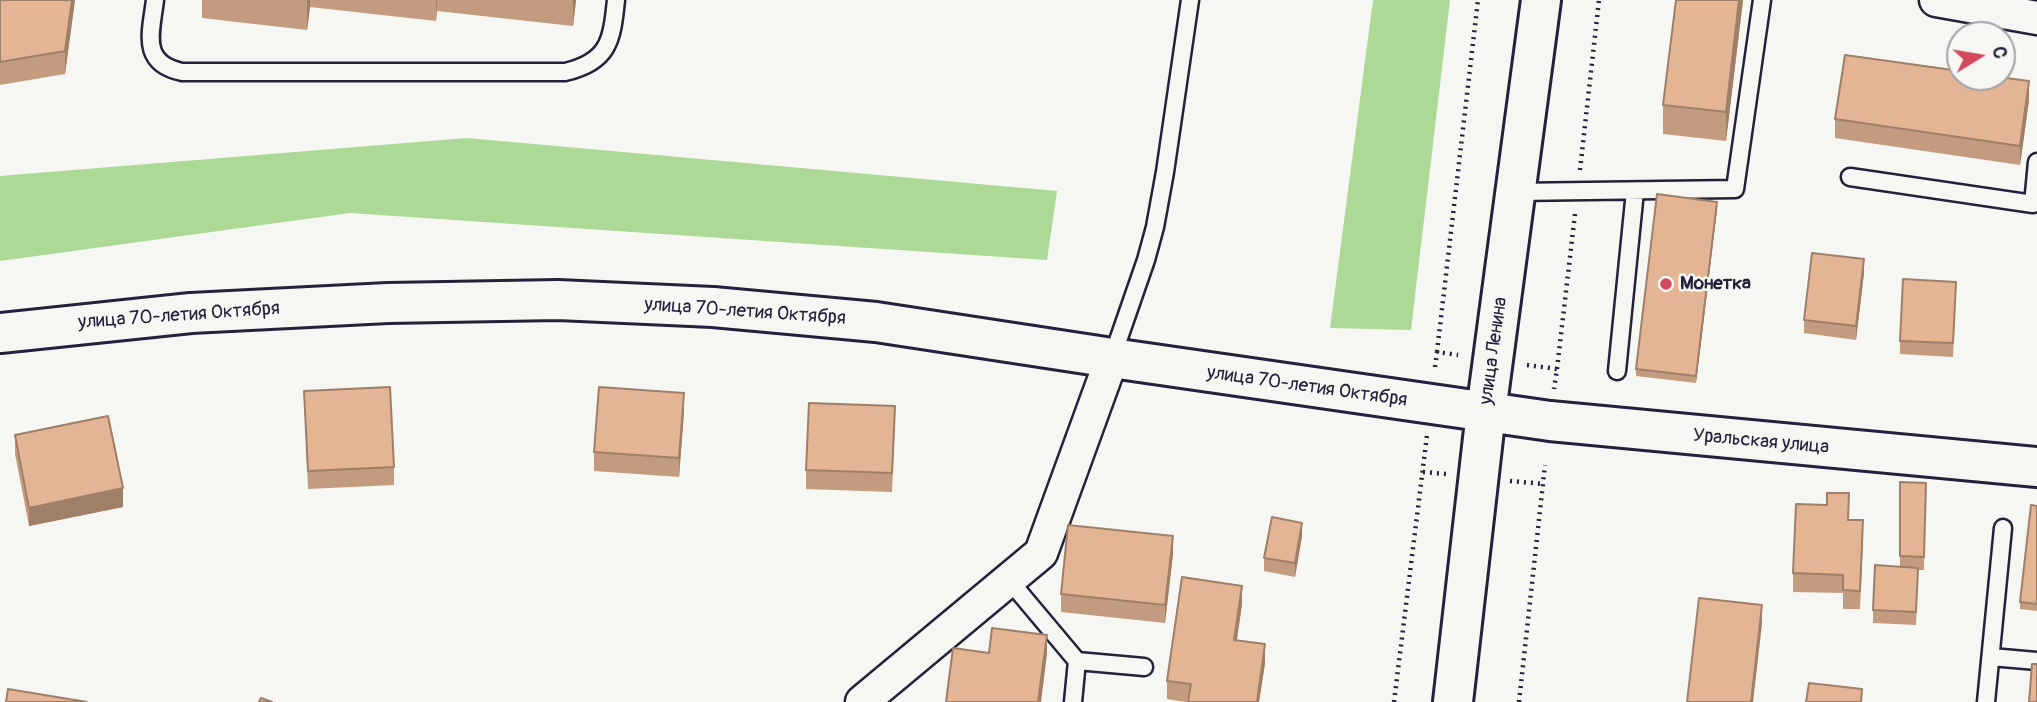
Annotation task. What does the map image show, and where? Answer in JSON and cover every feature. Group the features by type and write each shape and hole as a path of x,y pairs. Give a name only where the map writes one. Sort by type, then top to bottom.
{"main road":[{"name":"улица Ленина","path":"1453,702 1486,412 1541,0"},
{"name":"улица 70-летия Октября","path":"0,333 191,313 388,303 558,300 713,307 876,322 1486,412"},
{"name":"Уральская улица","path":"1486,412 1620,429 2037,467"}],"street":[{"path":"1936,0 2037,18"},
{"path":"862,702 1041,553 1112,358"}],"lane":[{"path":"155,0 150,46 159,62 169,69 182,72 565,72 595,61 607,47 616,0"},
{"path":"1112,358 1155,228 1190,0"},
{"path":"1516,192 1735,189 1762,0"},
{"path":"1850,177 2035,204 2037,162"},
{"path":"1617,371 1635,191"},
{"path":"1986,702 2003,528"},
{"path":"1009,580 1077,661 1144,667"},
{"path":"1991,657 2037,662"},
{"path":"1073,702 1077,661"}],"path":[{"path":"1435,367 1478,0"},
{"path":"1437,352 1458,355"},
{"path":"1522,364 1557,369 1554,390"},
{"path":"1394,702 1427,434"},
{"path":"1519,702 1545,465"},
{"path":"1423,472 1447,474"},
{"path":"1510,481 1544,484"}],"green space":[{"path":"1373,0 1450,0 1411,330 1330,328"},
{"path":"467,138 1057,191 1047,260 350,213 0,261 0,176"}],"building":[{"path":"0,0 72,0 65,51 0,62"},
{"path":"1676,0 1739,0 1726,112 1663,105"},
{"path":"1845,55 1946,69 1946,91 2016,91 2016,79 2029,81 2020,146 1835,119"},
{"path":"1657,194 1717,202 1696,376 1636,369"},
{"path":"1812,253 1864,259 1856,326 1804,320"},
{"path":"1903,279 1956,282 1953,343 1900,341"},
{"path":"390,387 394,467 308,471 304,391"},
{"path":"599,387 684,393 679,458 594,452"},
{"path":"809,403 895,406 892,473 806,470"},
{"path":"108,416 123,488 29,508 15,435"},
{"path":"1900,482 1926,483 1924,557 1900,556"},
{"path":"1827,493 1849,493 1848,520 1863,520 1860,591 1843,590 1843,575 1793,573 1796,504 1827,505"},
{"path":"2031,505 2037,506 2037,604 2020,602"},
{"path":"1272,517 1302,523 1295,563 1264,558"},
{"path":"1068,525 1173,536 1165,605 1061,594"},
{"path":"1875,565 1918,568 1916,612 1873,610"},
{"path":"1182,577 1242,586 1234,640 1265,644 1257,702 1188,702 1191,684 1167,681"},
{"path":"1699,598 1762,605 1751,702 1687,702"},
{"path":"992,628 1047,635 1038,702 946,702 953,648 989,653"},
{"path":"2032,664 2037,664 2037,702 2029,702"},
{"path":"1809,683 1862,689 1861,702 1806,702"},
{"path":"8,689 87,702 6,702"}],"place":[{"name":"Монетка","path":"1666,284"}]}
